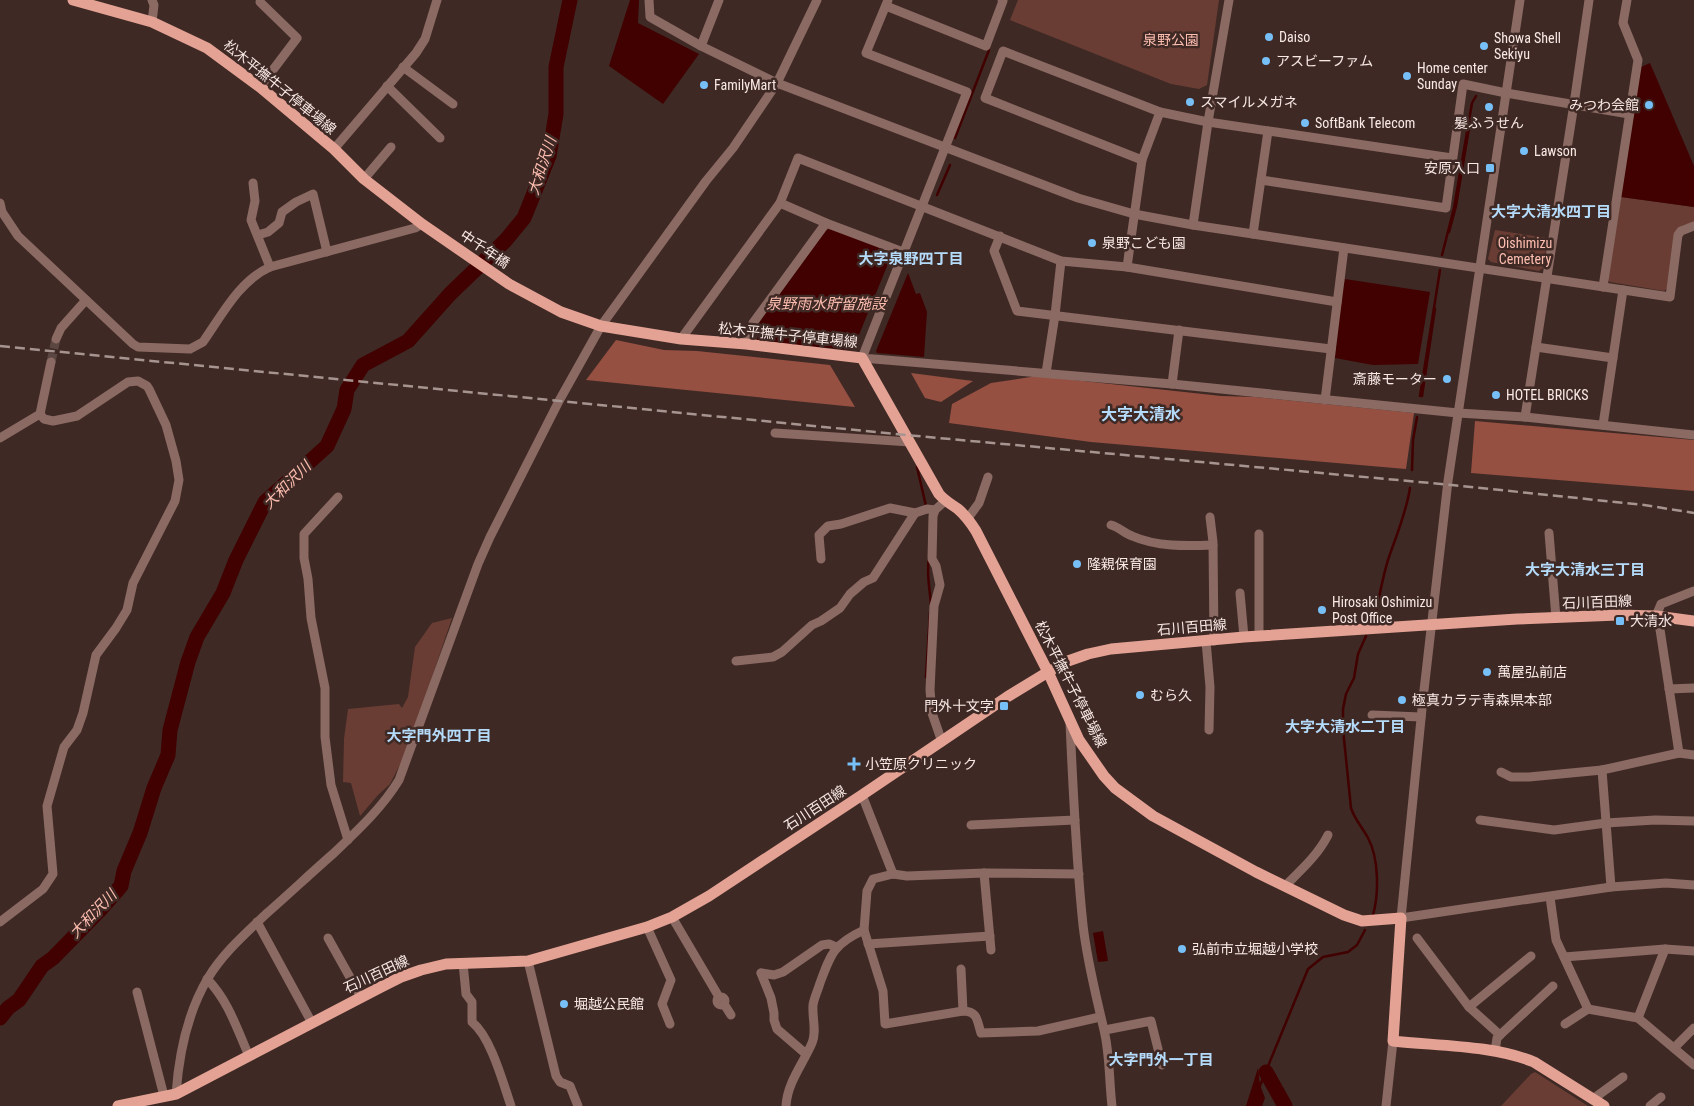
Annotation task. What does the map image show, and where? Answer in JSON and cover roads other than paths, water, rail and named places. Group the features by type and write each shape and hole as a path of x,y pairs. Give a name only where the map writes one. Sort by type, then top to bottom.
{"main road":[{"name":"松木平撫牛子停車場線","path":"73,0 152,22 207,48 260,87 334,149 364,179 444,239"},
{"name":"中千年橋","path":"444,239 509,284"},
{"name":"松木平撫牛子停車場線","path":"509,284 560,312 601,326 681,339 746,344 862,358 945,501 957,508 968,518 976,531 1048,672 1079,740 1104,776 1115,788 1153,816 1248,868 1344,916 1362,921 1401,918"},
{"name":"石川百田線","path":"118,1106 170,1095 401,977 421,970 446,964 528,962 647,927 672,917 709,896 1007,697 1068,661 1088,654 1111,649 1259,636 1431,624 1618,615 1656,616 1694,621"},
{"path":"1401,918 1393,1041 1495,1051 1524,1058 1534,1062 1604,1106"},
{"path":"170,1095 174,1106"}],"street":[{"path":"152,0 154,5 152,22"},
{"path":"334,149 416,53 425,38 437,0"},
{"path":"649,0 650,16 701,46 777,83 1078,198 1134,214 1192,225 1670,297 1678,235 1681,231 1694,226"},
{"path":"701,46 719,0"},
{"path":"170,1095 182,1044 196,1002 207,979 226,952 348,840 388,797 399,780 465,596 490,537 559,402 601,326 706,181 733,148 777,83 817,0"},
{"path":"1002,0 986,46 887,3 866,53 967,92 862,358 1172,384 1694,435"},
{"path":"1192,225 1229,0"},
{"path":"1520,0 1458,413 1431,624 1401,918 1611,887 1666,883 1694,885"},
{"path":"1525,417 1589,0"},
{"path":"1603,286 1638,60 1623,23 1627,0"},
{"path":"260,2 273,8 296,38 260,87"},
{"path":"1142,160 985,98 1003,51 1160,112 1268,132 1452,158"},
{"path":"403,67 453,104"},
{"path":"1260,180 1446,208 1463,84 1629,114"},
{"path":"386,86 440,138"},
{"path":"1127,267 1142,160 1160,112"},
{"path":"1253,234 1268,132"},
{"path":"364,179 391,147"},
{"path":"681,339 780,203 798,158 1060,261 1127,267 1337,302"},
{"path":"253,183 255,202 252,220 270,267"},
{"path":"258,235 268,232 279,223 282,212 296,202 313,194 327,252"},
{"path":"780,203 826,223 903,252"},
{"path":"0,204 2,212 18,236 138,347 190,349 196,347 202,342 241,288 261,271 415,228 422,224"},
{"path":"746,344 753,323 826,223"},
{"path":"1000,236 994,251 1017,311 1055,314 1332,349"},
{"path":"1325,400 1344,248"},
{"path":"1046,373 1055,314 1060,261"},
{"path":"1603,425 1623,290"},
{"path":"56,339 61,328 86,300"},
{"path":"1172,384 1178,330"},
{"path":"1536,347 1613,358"},
{"path":"0,438 40,414 51,362"},
{"path":"0,922 43,890 53,874 47,806 64,747 77,730 83,713 96,655 127,610 133,583 175,501 179,480 166,425 147,386 138,381 128,382 77,416 53,421 44,419 40,414"},
{"path":"775,433 910,442"},
{"path":"968,518 979,503 988,477"},
{"path":"338,498 304,534 304,558 308,579 310,618 325,688 325,737 331,785 348,840"},
{"path":"942,742 932,713 930,690 934,606 940,585 936,566 932,559 933,516 945,501"},
{"path":"821,559 819,534 828,526 890,508 915,513 927,508 936,510"},
{"path":"736,661 773,657 782,652 812,625 840,608 850,594 864,582 873,578 915,513"},
{"path":"1209,730 1213,545 1210,517"},
{"path":"1111,525 1142,539 1178,546 1213,545"},
{"path":"1549,533 1556,618"},
{"path":"1259,534 1263,549 1259,636"},
{"path":"1679,753 1659,623 1656,616 1660,604 1694,590"},
{"path":"1240,593 1244,638"},
{"path":"1669,688 1694,688"},
{"path":"1372,715 1421,717"},
{"path":"1070,721 1083,926 1088,960 1110,1062 1112,1106"},
{"path":"1501,772 1511,777 1529,777 1602,770 1679,753 1694,756"},
{"path":"1602,770 1611,887"},
{"path":"862,795 893,874"},
{"path":"971,825 1075,820"},
{"path":"1480,820 1554,830 1606,823 1655,820 1694,821"},
{"path":"1285,886 1310,862 1328,835"},
{"path":"1079,874 984,873 907,876 893,874 873,880 867,891 864,930 884,992 885,1024 963,1010 971,1011 976,1015 982,1033 1038,1030 1100,1017"},
{"path":"984,873 991,950"},
{"path":"1550,897 1556,940 1588,1009"},
{"path":"672,917 731,1015"},
{"path":"257,922 312,1023"},
{"path":"647,927 670,980 662,1004 670,1024"},
{"path":"786,1106 786,1095 815,1033 814,1003 827,963 836,947 847,938 864,930"},
{"path":"868,944 990,936"},
{"path":"328,938 361,997"},
{"path":"1417,938 1469,1007 1500,1035"},
{"path":"806,1054 777,1029 771,998 761,973 774,975 784,972 822,945 829,944 836,947"},
{"path":"1564,957 1665,949 1694,950"},
{"path":"1638,1018 1665,949"},
{"path":"1469,1007 1531,956"},
{"path":"528,962 556,1076 560,1082 570,1086 578,1106"},
{"path":"463,963 466,994 472,1002 472,1022 486,1039 511,1106"},
{"path":"961,969 963,1010"},
{"path":"207,979 216,988 227,1006 249,1056"},
{"path":"1495,1051 1497,1038 1553,986"},
{"path":"137,992 170,1095"},
{"path":"1565,1024 1588,1009 1638,1018 1694,1065"},
{"path":"1104,1030 1152,1021 1162,1065"},
{"path":"1674,1048 1694,1028"},
{"path":"1386,1106 1393,1041"},
{"path":"1593,1099 1623,1077"},
{"path":"1650,1106 1662,1097"}],"water":[{"path":"630,0 639,0 638,23 699,54 663,104 609,66"},
{"path":"1650,63 1694,166 1694,207 1621,197 1641,67"},
{"name":"泉野雨水貯留施設","path":"830,229 892,254 854,347 850,350 756,341 763,326 759,323 826,230"},
{"path":"908,273 916,294 920,293 927,312 924,357 877,353 876,351"},
{"path":"1345,279 1430,292 1418,364 1373,365 1335,358 1340,302"},
{"path":"1103,931 1108,961 1098,962 1093,933"},
{"path":"1258,1068 1260,1085 1265,1098 1262,1106 1246,1106"}],"waterway":[{"name":"大和沢川","path":"0,1018 8,1008 19,1000 42,966 53,958 121,886 124,871 168,755 170,730 188,662 197,637 223,593 236,560 265,502 327,446 344,409 347,390 363,365 408,341 450,294 505,241 524,218 549,156 556,114 556,67 570,0"},
{"path":"955,138 989,50"},
{"path":"1442,255 1454,208 1472,103 1476,96"},
{"path":"1449,232 1456,206 1470,122"},
{"path":"937,195 950,165"},
{"path":"1420,396 1440,270"},
{"path":"1422,396 1435,309"},
{"path":"1412,470 1413,440 1417,417"},
{"path":"917,467 926,506"},
{"path":"1375,618 1386,567 1410,488"},
{"path":"929,558 928,576 931,605"},
{"path":"926,677 930,613"},
{"path":"1366,636 1358,654 1354,678 1346,694 1343,709 1343,729 1351,808 1372,846 1376,866 1377,887 1373,915"},
{"path":"1259,1088 1308,969 1323,957 1348,952 1357,945 1365,930"},
{"path":"1266,1072 1285,1106"}],"tunnel":[{"path":"51,362 56,339"}],"railway":[{"path":"0,346 906,435 1452,485 1644,505 1694,513"}],"place":[{"name":"Daiso","path":"1269,37"},
{"name":"Showa Shell Sekiyu","path":"1484,46"},
{"name":"アスビーファム","path":"1266,61"},
{"name":"Home center Sunday","path":"1407,76"},
{"name":"FamilyMart","path":"704,85"},
{"name":"スマイルメガネ","path":"1190,102"},
{"name":"みつわ会館","path":"1649,105"},
{"name":"髪ふうせん","path":"1489,107"},
{"name":"SoftBank Telecom","path":"1305,123"},
{"name":"Lawson","path":"1524,151"},
{"name":"安原入口","path":"1490,168"},
{"name":"泉野こども園","path":"1092,243"},
{"name":"斎藤モーター","path":"1447,379"},
{"name":"HOTEL BRICKS","path":"1496,395"},
{"name":"隆親保育園","path":"1077,564"},
{"name":"Hirosaki Oshimizu Post Office","path":"1322,610"},
{"name":"大清水","path":"1620,621"},
{"name":"萬屋弘前店","path":"1487,672"},
{"name":"むら久","path":"1140,695"},
{"name":"極真カラテ青森県本部","path":"1402,700"},
{"name":"門外十文字","path":"1004,706"},
{"name":"小笠原クリニック","path":"854,764"},
{"name":"弘前市立堀越小学校","path":"1182,949"},
{"name":"堀越公民館","path":"564,1004"}],"district":[{"name":"大字大清水四丁目","path":"1551,212"},
{"name":"大字泉野四丁目","path":"911,259"},
{"name":"大字大清水","path":"1141,414"},
{"name":"大字大清水三丁目","path":"1585,570"},
{"name":"大字大清水二丁目","path":"1345,727"},
{"name":"大字門外四丁目","path":"439,736"},
{"name":"大字門外一丁目","path":"1161,1060"}],"park label":[{"name":"泉野公園","path":"1171,40"},
{"name":"Oishimizu Cemetery","path":"1525,252"}]}
